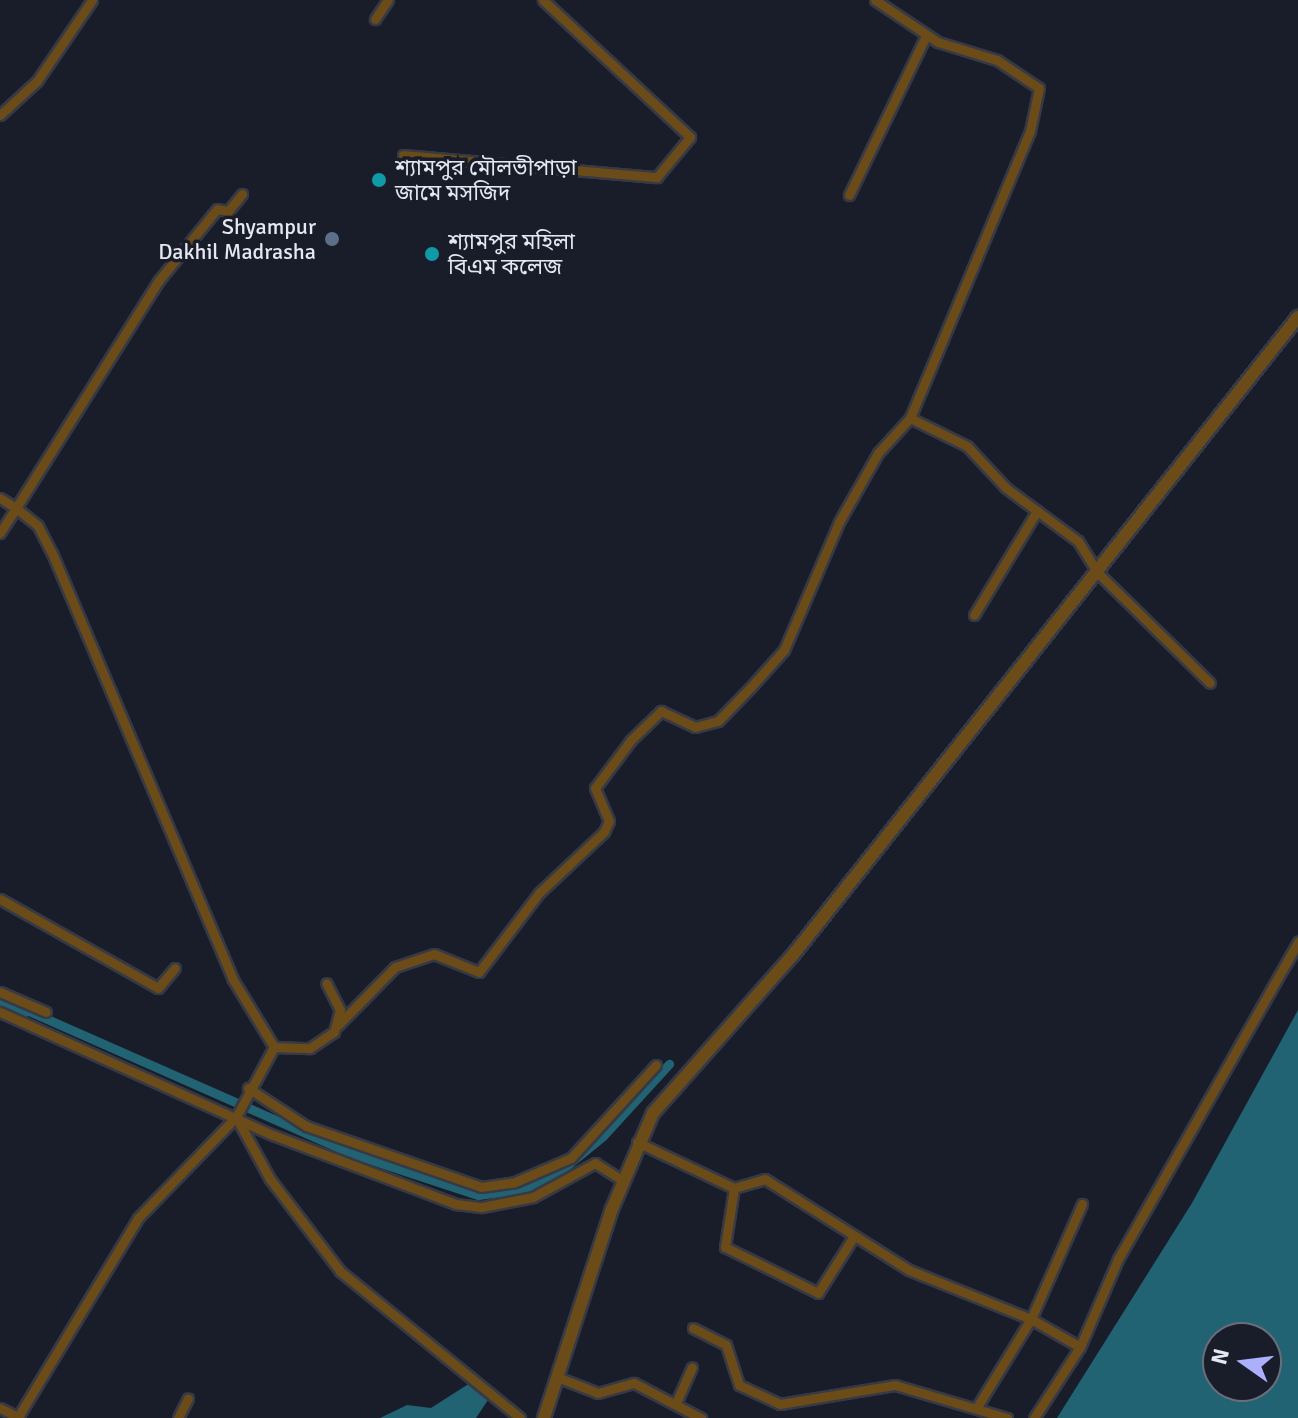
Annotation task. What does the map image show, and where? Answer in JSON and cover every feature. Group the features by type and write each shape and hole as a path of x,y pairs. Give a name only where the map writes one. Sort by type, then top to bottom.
{"street":[{"path":"0,115 37,81 92,0"},
{"path":"375,19 388,0"},
{"path":"403,155 657,177 690,137 543,0"},
{"path":"274,1047 310,1048 338,1025 395,967 434,954 479,972 539,893 604,832 609,821 595,788 631,740 661,711 695,727 718,721 784,650 839,522 878,453 910,418 1030,131 1039,88 997,60 926,36 875,0"},
{"path":"849,195 926,36"},
{"path":"0,533 159,280 217,209 228,211 242,194"},
{"path":"544,1418 637,1142 1097,572 1298,317"},
{"path":"910,418 967,446 1037,511 1078,541 1097,572 1210,683"},
{"path":"0,498 38,526 52,553 232,978 274,1047"},
{"path":"974,615 1037,511"},
{"path":"0,899 158,988 175,968"},
{"path":"1034,1418 1080,1347 1118,1259 1298,942"},
{"path":"326,983 340,1010 338,1025"},
{"path":"0,992 46,1012"},
{"path":"0,1012 236,1114 406,1173 481,1187 546,1171 571,1158 656,1065"},
{"path":"0,1408 19,1418 138,1218 236,1114 246,1091 274,1047"},
{"path":"246,1091 306,1126 482,1207 533,1197 595,1163 622,1180"},
{"path":"236,1114 270,1179 340,1271 520,1418"},
{"path":"637,1142 734,1188 765,1179 854,1236 972,1299 1031,1319 1080,1347"},
{"path":"734,1188 725,1247 818,1293 854,1236"},
{"path":"977,1407 1031,1319 1082,1204"},
{"path":"693,1328 726,1345 739,1385 780,1404 895,1385 1007,1418"},
{"path":"676,1403 692,1367"},
{"path":"557,1377 598,1393 634,1383 701,1418"},
{"path":"178,1418 188,1398"}],"water":[{"path":"1298,1010 1298,1418 1057,1418 1192,1203"},
{"path":"470,1383 488,1400 476,1418 380,1418 407,1405 431,1408"}],"waterway":[{"path":"0,1001 26,1012"},
{"path":"22,1008 353,1154 478,1195 526,1189 554,1176 603,1136 669,1064"}],"place":[{"name":"শ্যামপুর মৌলভীপাড়া জামে মসজিদ","path":"379,180"},
{"name":"Shyampur Dakhil Madrasha","path":"332,239"},
{"name":"শ্যামপুর মহিলা বিএম কলেজ","path":"432,254"}]}
